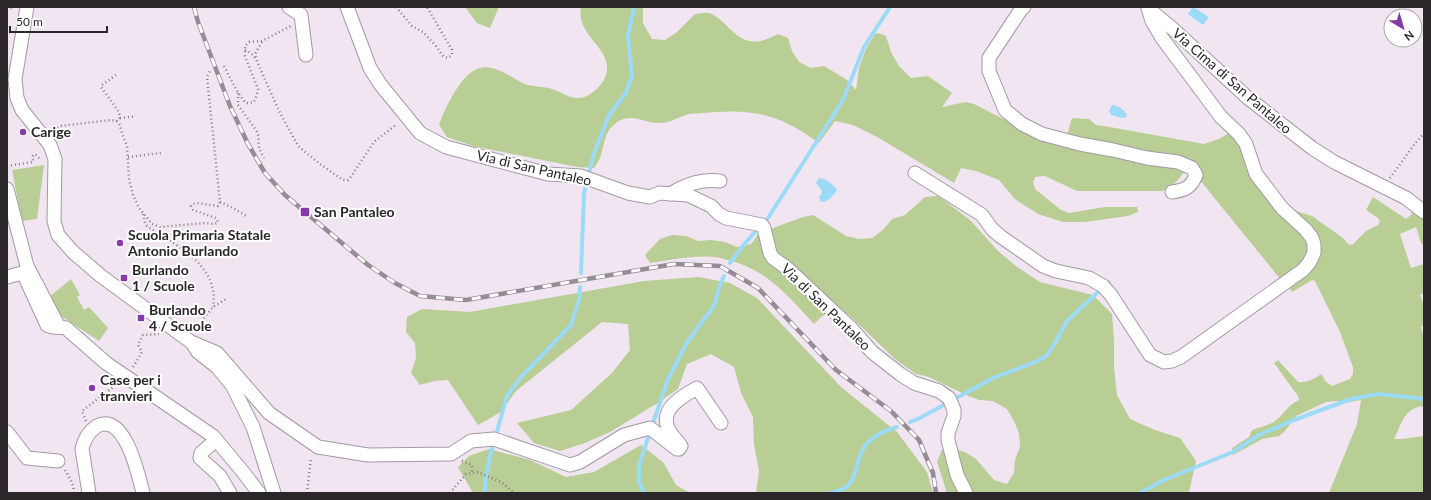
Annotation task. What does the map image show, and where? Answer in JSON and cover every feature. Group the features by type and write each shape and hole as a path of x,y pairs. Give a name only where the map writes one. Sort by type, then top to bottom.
{"street":[{"path":"27,7 15,84 17,98 22,110 46,140 55,159 54,221 58,235 73,252 101,276 189,340 217,353 269,413 318,447 368,455 451,454 471,441 494,439 570,465 580,462 624,436 650,428 679,449 681,446 668,428 668,412 679,398 697,388 721,423"},
{"path":"289,7 301,15 306,55"},
{"name":"Via di San Pantaleo","path":"347,7 370,68 388,94 420,134 446,147 548,174 581,176 628,193 650,198 659,193 688,194 711,206 719,214 726,218 762,225 770,253 773,258 788,269 851,328 872,352 914,383 939,390 949,398 954,410 954,416 948,433 948,440 957,475 966,493"},
{"path":"1024,7 989,58 988,71 1004,110 1022,124 1042,134 1146,158 1178,162 1192,168 1196,175 1193,181 1185,190 1172,192"},
{"path":"914,173 982,216 992,229 1000,236 1043,266 1056,271 1089,278 1103,286 1111,295 1150,355 1164,362 1172,361 1181,357 1200,344 1303,270 1314,254 1314,244 1312,238 1306,230 1282,208 1256,174 1246,144 1221,117 1162,38 1152,21 1147,8"},
{"name":"Via Cima di San Pantaleo","path":"1147,8 1173,29 1248,98 1297,137 1334,162 1406,198 1424,212"},
{"path":"670,194 695,182 708,180 720,181"},
{"path":"7,189 27,266 59,326"},
{"path":"7,277 22,273 24,275 46,324 50,327 59,326 67,329 106,362 213,436 243,472 258,493"},
{"path":"189,340 198,352 217,367 232,385 253,427 274,493"},
{"path":"89,493 82,445 86,436 94,428 105,424 116,429 126,440 130,448 144,493"},
{"path":"7,432 27,458 58,461"},
{"path":"216,440 201,453 200,458 220,476 230,493"}],"path":[{"path":"396,7 412,26 423,32 442,55 448,58 452,55 452,50 427,7"},
{"path":"224,66 238,93 246,103 254,102 258,89 245,56 245,46 249,42 262,41 296,23 301,15"},
{"path":"256,59 255,54 262,41"},
{"path":"245,50 251,53 256,59 279,112 298,146 330,172 343,180 348,180 350,178 374,142 406,116"},
{"path":"46,140 60,126 111,120 117,121 126,141 129,179 133,196 143,214 152,224 160,227 205,223 215,224 218,222 216,218 193,210 191,206 197,203 218,206 220,202 207,77 210,71"},
{"path":"116,75 100,87 119,112 120,118"},
{"path":"238,93 238,105 258,133 259,148 264,158"},
{"path":"117,121 120,118 136,116"},
{"path":"1385,187 1397,167 1424,133"},
{"path":"128,157 161,153"},
{"path":"7,166 33,162"},
{"path":"220,202 248,217"},
{"path":"143,214 147,226 196,259 209,275 214,291 213,307"},
{"path":"189,340 213,307 226,300"},
{"path":"142,352 138,346 143,335 161,333"},
{"path":"82,425 86,421 82,411 120,383 114,378"},
{"path":"307,493 311,455 318,447"},
{"path":"450,493 466,474 478,472 501,482 514,493"}],"green space":[{"path":"465,7 499,7 490,28 477,23"},
{"path":"581,7 643,7 643,23 652,39 665,40 676,33 695,14 705,13 715,16 738,36 750,41 763,40 778,34 788,38 792,51 799,62 811,68 824,66 847,80 856,90 859,68 866,49 875,34 878,33 886,36 891,52 899,66 911,78 928,76 952,93 942,107 966,102 974,104 1046,141 1066,139 1072,118 1089,119 1096,125 1204,144 1219,139 1229,133 1240,143 1308,239 1308,262 1282,281 1199,179 1185,171 1176,182 1162,191 1077,191 1045,176 1035,177 1033,182 1035,189 1061,210 1069,213 1105,207 1137,207 1138,212 1128,216 1085,222 1063,222 1038,214 1015,199 999,180 976,171 961,168 954,183 879,138 853,125 835,121 819,143 783,121 746,112 732,111 689,114 661,123 635,118 624,119 614,124 608,132 600,158 594,168 577,167 473,146 447,137 439,125 445,110 459,85 465,78 477,69 483,67 496,69 525,84 552,89 574,98 582,98 595,91 602,83 606,75 607,66 605,57 584,27 581,18"},
{"path":"44,165 37,219 22,221 12,170"},
{"path":"938,196 970,220 997,250 1017,267 1040,282 1093,295 1112,314 1114,367 1117,395 1130,419 1155,430 1180,438 1196,461 1188,493 947,493 937,462 942,450 954,449 965,452 976,459 994,480 1007,484 1014,473 1015,460 1020,447 1019,433 1007,409 993,401 979,400 929,377 916,374 896,360 848,314 835,312 822,316 814,324 778,286 745,266 716,257 682,258 650,263 645,255 660,239 672,235 686,236 698,241 711,240 725,242 737,247 751,244 759,233 803,217 813,215 846,236 859,239 872,238 883,230 892,219 905,215 925,197"},
{"path":"1373,197 1406,219 1411,215 1413,208 1424,219 1424,245 1421,243 1416,227 1400,234 1411,268 1424,264 1424,293 1420,295 1424,306 1424,325 1421,327 1424,337 1424,406 1417,407 1404,417 1394,439 1424,436 1424,493 1329,493 1357,424 1361,400 1350,402 1326,402 1296,416 1285,431 1279,436 1262,439 1233,455 1232,448 1249,437 1252,430 1274,422 1291,405 1299,400 1298,396 1274,363 1278,360 1298,382 1304,382 1316,378 1321,374 1326,382 1332,386 1350,379 1353,374 1353,367 1340,332 1315,281 1312,280 1292,292 1290,288 1311,271 1319,256 1286,208 1312,216 1343,238 1348,244 1352,245 1366,231 1378,225 1380,222 1378,218 1366,210"},
{"path":"699,277 730,283 757,298 841,387 897,432 927,472 933,493 756,493 759,471 754,444 753,417 741,393 734,367 711,354 687,364 678,389 610,432 585,443 560,451 534,443 517,423 571,410 612,373 630,350 628,324 602,322 516,391 501,412 478,425 448,380 434,381 420,385 411,373 416,358 415,343 406,332 407,317 422,309 470,312 644,281"},
{"path":"71,279 80,295 77,297 84,310 89,307 108,328 99,341 61,316 48,298"},
{"path":"641,445 663,462 676,485 690,493 473,493 458,467 469,456 489,449 530,460 566,477 594,472"}],"water":[{"path":"1193,7 1209,17 1203,25 1188,14"},
{"path":"1112,105 1122,109 1127,117 1122,118 1111,115 1109,111"},
{"path":"819,178 830,182 837,190 824,202 821,202 819,197 822,191 816,183"}],"waterway":[{"path":"581,273 584,194 593,156 609,115 626,93 632,75 628,35 634,7"},
{"path":"730,263 746,242 768,218 843,100 864,47 890,7"},
{"path":"644,493 639,482 639,465 668,379 687,342 714,306 724,276"},
{"path":"910,422 993,378 1038,361 1047,355 1067,321 1109,282"},
{"path":"485,493 485,482 490,456 507,396 520,378 571,325 579,300 580,287"},
{"path":"1140,493 1164,480 1233,452 1259,435 1294,420 1351,399 1379,394 1424,399"},
{"path":"829,493 841,490 850,484 855,475 861,454 865,446 872,438 887,430 897,427"}],"railway":[{"path":"194,7 198,22 230,106 248,144 265,173 285,195 368,265 395,283 420,296 466,300 674,264 720,266 758,288 836,370 891,411 919,440 933,473 936,493"}],"place":[{"name":"Carige","path":"23,132"},
{"name":"San Pantaleo","path":"305,212"},
{"name":"Scuola Primaria Statale Antonio Burlando","path":"120,243"},
{"name":"Burlando 1 / Scuole","path":"124,278"},
{"name":"Burlando 4 / Scuole","path":"141,318"},
{"name":"Case per i tranvieri","path":"92,388"}]}
